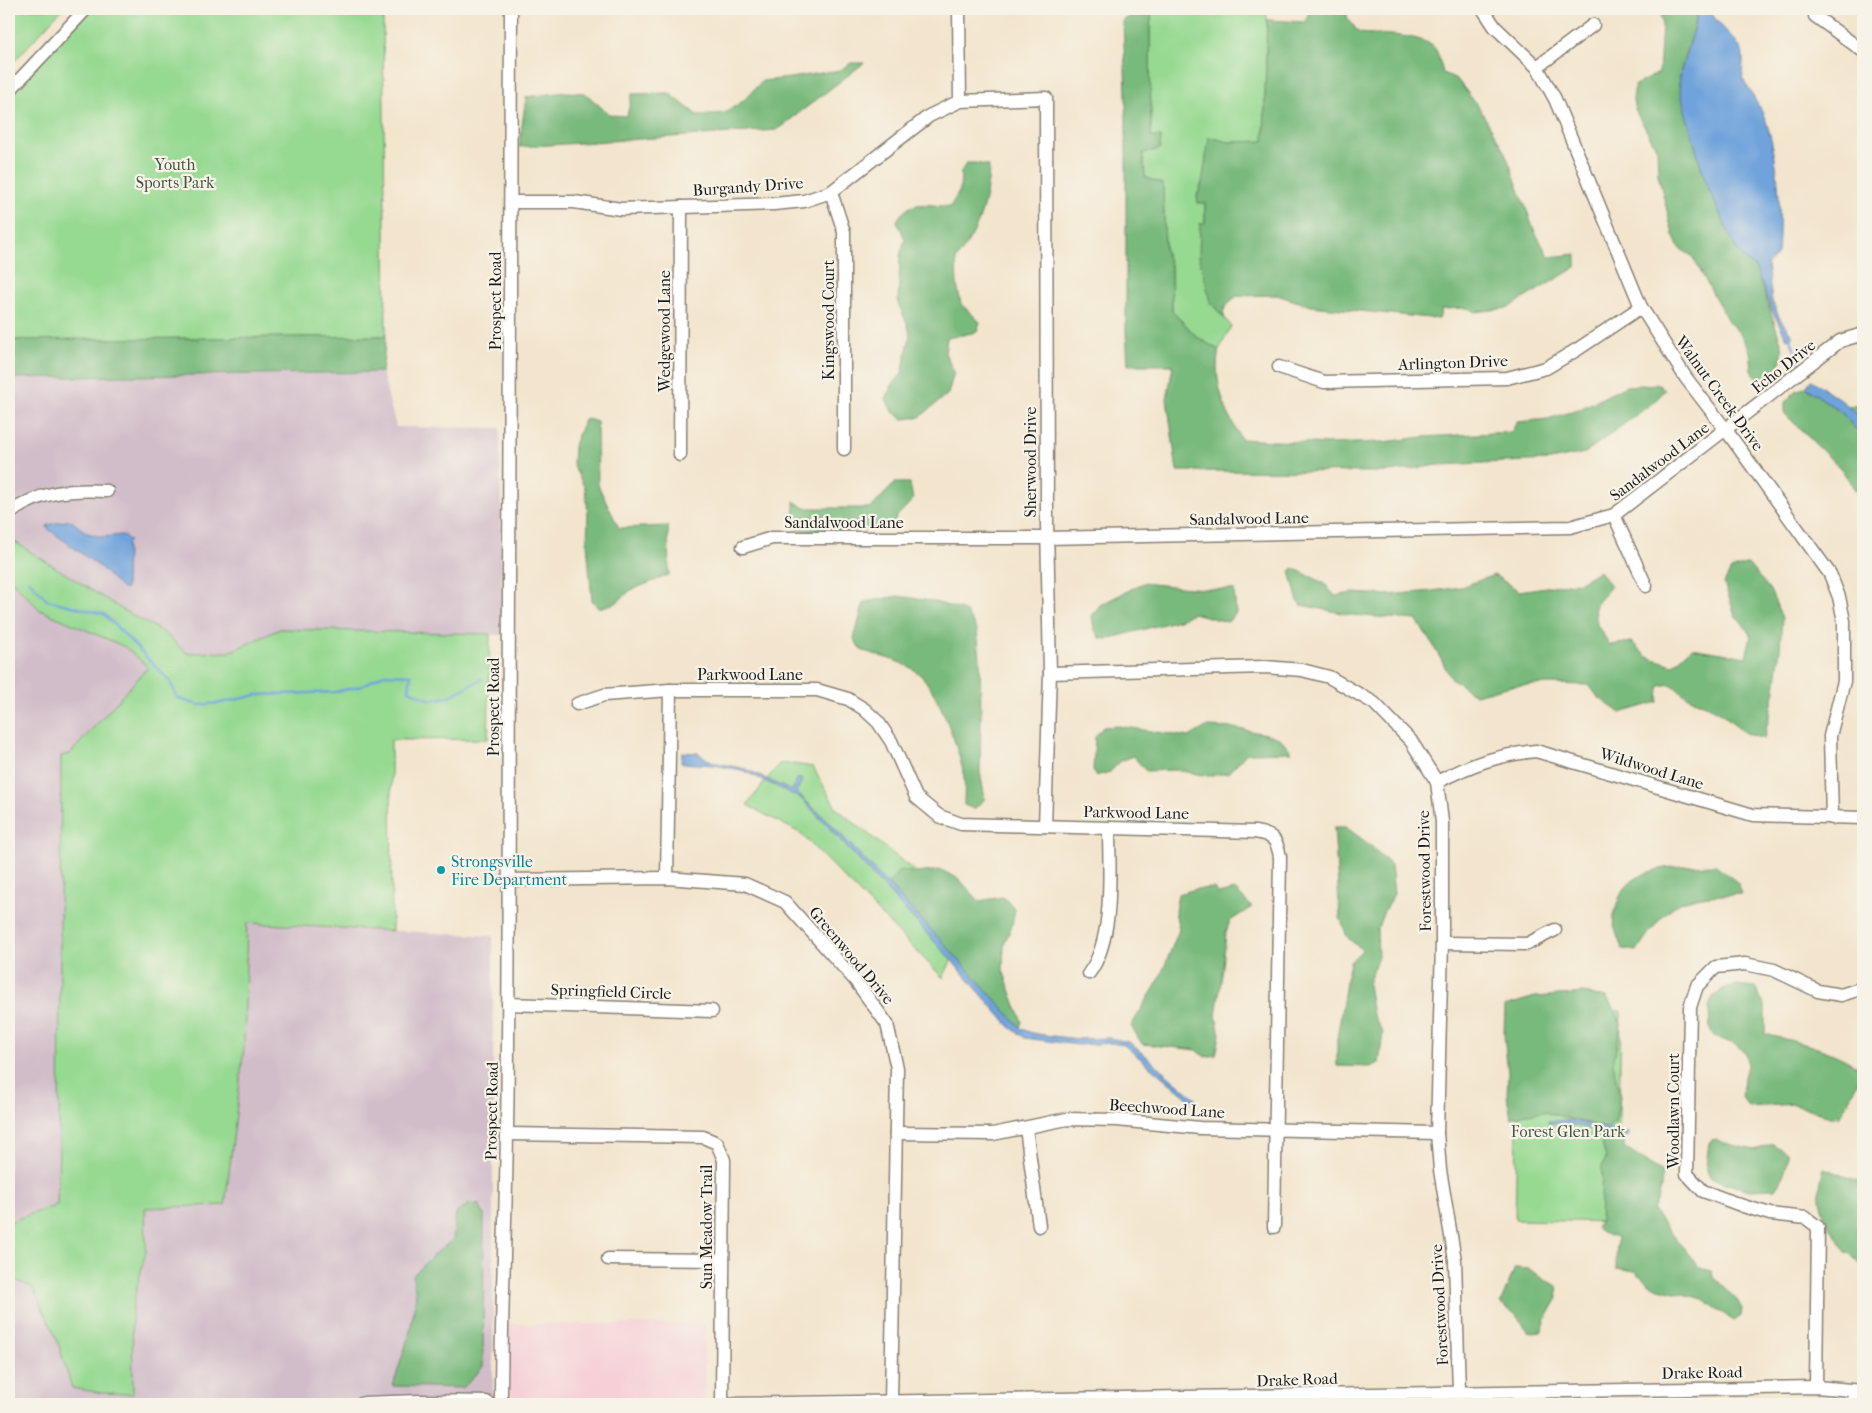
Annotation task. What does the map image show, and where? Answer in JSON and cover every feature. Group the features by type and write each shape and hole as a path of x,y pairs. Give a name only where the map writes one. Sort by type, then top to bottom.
{"street":[{"path":"9,91 86,9"},
{"name":"Prospect Road","path":"501,1404 501,1334 507,1134 509,880 509,514 512,202 510,9"},
{"path":"959,9 960,101"},
{"name":"Walnut Creek Drive","path":"1483,9 1495,27 1537,67 1555,99 1641,307 1686,378 1830,574 1844,620 1844,681 1830,736 1832,818"},
{"path":"1816,16 1863,51"},
{"path":"1537,67 1593,24"},
{"name":"Burgandy Drive","path":"512,202 574,202 621,209 804,201 831,192 929,116 960,101 1046,98"},
{"name":"Sherwood Drive","path":"1045,826 1050,673 1047,538 1046,98"},
{"name":"Kingswood Court","path":"831,192 844,232 844,449"},
{"name":"Wedgewood Lane","path":"680,454 681,207"},
{"name":"Arlington Drive","path":"1279,367 1324,382 1506,378 1546,368 1578,350 1641,307"},
{"name":"Echo Drive","path":"1726,430 1840,342 1863,334"},
{"name":"Sandalwood Lane","path":"743,547 772,538 1047,538 1570,527 1614,515 1726,430"},
{"path":"9,514 16,508 40,496 71,490 106,491"},
{"path":"1614,515 1646,586"},
{"name":"Forestwood Drive","path":"1050,673 1265,667 1302,670 1329,677 1374,703 1411,741 1437,782 1442,822 1442,943 1438,1133 1440,1170 1455,1260 1460,1392"},
{"path":"667,878 670,690"},
{"name":"Parkwood Lane","path":"578,704 604,695 670,690 816,690 848,699 864,709 878,722 891,741 916,797 939,816 961,824 1255,832 1268,834 1278,845 1280,857 1274,1227"},
{"name":"Wildwood Lane","path":"1437,782 1474,764 1508,754 1536,751 1753,815 1863,818"},
{"path":"1089,973 1096,964 1109,915 1109,828"},
{"name":"Greenwood Drive","path":"509,880 667,878 745,884 786,902 855,980 887,1024 897,1068 891,1403"},
{"path":"1442,943 1526,944 1555,930"},
{"name":"Woodlawn Court","path":"1816,1387 1818,1227 1806,1218 1770,1214 1703,1191 1687,1174 1690,1007 1697,986 1716,967 1745,964 1774,970 1818,991 1842,995 1863,988"},
{"name":"Springfield Circle","path":"508,1004 712,1011"},
{"name":"Beechwood Lane","path":"896,1133 993,1134 1067,1119 1117,1120 1200,1128 1438,1133"},
{"path":"1026,1128 1040,1226"},
{"name":"Sun Meadow Trail","path":"507,1134 703,1137 717,1143 724,1160 722,1404"},
{"path":"608,1259 722,1260"},
{"name":"Drake Road","path":"731,1404 1261,1400 1460,1392 1816,1387 1859,1391"},
{"path":"1854,1404 1859,1391"},
{"path":"361,1404 421,1401 486,1402 489,1404"}],"shaded area":[{"path":"382,372 396,427 500,428 502,635 280,629 229,652 173,654 126,647 149,667 70,754 247,923 493,936 493,1404 9,1404 9,378"},
{"path":"508,1324 705,1324 704,1401 598,1403 521,1401 512,1396 506,1376"}],"green space":[{"path":"9,9 62,9 9,67"},
{"name":"Youth Sports Park","path":"90,9 383,9 386,336 9,340 9,96"},
{"path":"1131,9 1146,9 1152,13 1150,27 1151,137 1161,137 1160,149 1143,153 1145,177 1163,184 1165,250 1171,267 1172,311 1198,338 1219,350 1217,373 1219,385 1230,418 1241,439 1328,444 1384,442 1423,437 1511,432 1517,422 1548,419 1580,409 1626,386 1659,384 1665,390 1655,401 1585,453 1550,460 1439,465 1389,472 1177,471 1167,399 1173,365 1128,365 1126,331 1126,95 1123,20 1130,17"},
{"path":"1152,9 1267,10 1264,142 1229,142 1202,183 1197,196 1205,203 1205,224 1200,224 1211,303 1231,326 1219,350 1198,338 1172,311 1171,267 1165,250 1163,184 1145,177 1143,153 1160,149 1161,138 1151,137 1150,27"},
{"path":"1310,9 1348,9 1347,17 1359,33 1412,38 1431,44 1437,52 1443,73 1457,79 1480,109 1505,152 1535,232 1549,257 1576,254 1576,267 1508,308 1475,312 1468,308 1442,309 1439,319 1311,306 1277,295 1237,296 1227,304 1223,312 1225,319 1211,303 1199,257 1200,224 1205,223 1205,203 1198,203 1197,196 1202,183 1209,137 1229,142 1264,141 1267,20 1305,22"},
{"path":"1660,9 1713,9 1711,12 1697,12 1681,70 1679,85 1706,183 1721,216 1747,262 1755,267 1782,345 1780,363 1773,371 1757,380 1752,370 1750,351 1740,334 1728,321 1692,256 1679,248 1673,235 1658,174 1657,149 1636,112 1633,100 1635,85 1659,73 1662,25"},
{"path":"851,63 864,63 777,130 519,147 526,97 566,92 585,93 610,115 627,116 632,94 669,93 697,115 725,113 745,99 762,81 840,70"},
{"path":"966,163 989,166 987,192 980,216 964,249 956,259 957,285 961,304 980,322 977,332 947,338 945,353 954,372 948,394 920,417 903,419 892,411 886,399 892,385 902,374 910,335 898,303 900,256 905,239 897,221 907,209 914,206 927,204 950,207 960,190 961,172"},
{"path":"386,336 382,372 9,378 9,340"},
{"path":"1806,387 1843,414 1863,438 1863,502 1842,470 1785,414 1785,402 1796,391"},
{"path":"1860,405 1863,410 1863,424 1848,406"},
{"path":"585,418 597,422 598,485 619,528 668,526 669,575 631,590 616,603 599,608 592,601 587,543 588,512 585,488 573,465 574,445"},
{"path":"895,483 910,483 913,500 898,515 892,525 853,532 799,531 795,517 794,501 805,508 871,508"},
{"path":"12,540 123,610 163,632 187,653 229,652 280,629 490,634 488,739 391,740 392,931 247,923 244,1048 225,1205 145,1208 146,1251 132,1307 133,1394 102,1393 72,1388 57,1339 33,1288 14,1279 9,1279 9,1222 57,1205 59,1150 61,756 70,754 148,667 125,647 40,610 9,578 9,543"},
{"path":"1748,564 1770,590 1782,618 1775,690 1764,739 1745,733 1720,712 1686,696 1671,684 1659,686 1658,702 1620,713 1598,697 1589,685 1511,686 1475,695 1451,678 1431,641 1416,620 1352,615 1301,605 1298,602 1290,571 1293,568 1324,583 1335,596 1352,593 1387,595 1433,591 1461,587 1494,575 1519,591 1580,582 1599,571 1611,586 1595,606 1597,625 1610,645 1632,642 1647,657 1673,665 1692,648 1746,657 1751,636 1741,621 1736,618 1724,583 1731,570"},
{"path":"1143,583 1234,590 1236,613 1228,622 1193,613 1179,620 1107,639 1100,638 1094,629 1092,616 1100,605"},
{"path":"898,596 932,601 965,611 977,630 980,659 980,772 985,799 974,809 964,805 964,778 958,753 941,707 926,681 906,665 861,650 854,639 864,602"},
{"path":"1118,726 1189,737 1206,727 1233,728 1267,734 1281,739 1292,752 1247,753 1228,773 1208,776 1176,770 1146,771 1133,756 1121,761 1110,772 1095,776 1093,770 1095,737 1103,727"},
{"path":"779,764 813,767 836,808 927,881 958,946 943,978 800,833 747,805"},
{"path":"1334,827 1346,827 1370,845 1391,865 1394,894 1384,911 1377,930 1378,957 1368,984 1373,1015 1383,1033 1379,1063 1371,1067 1337,1066 1337,1039 1350,962 1362,950 1347,937 1340,917"},
{"path":"1716,865 1738,883 1742,894 1703,897 1680,903 1669,911 1650,931 1637,951 1622,949 1614,927 1613,917 1623,891 1633,881 1644,874 1658,869"},
{"path":"900,870 917,873 941,870 959,879 979,901 1003,897 1015,909 1012,925 1004,945 1003,970 1022,1022 1020,1027 888,884"},
{"path":"1214,888 1218,894 1235,890 1252,907 1230,921 1226,932 1216,1015 1220,1035 1216,1055 1205,1057 1197,1050 1142,1044 1131,1026 1159,980 1179,930 1175,911 1178,894 1196,889"},
{"path":"1737,985 1755,987 1765,1006 1765,1034 1828,1052 1852,1063 1863,1071 1841,1116 1831,1117 1795,1104 1748,1107 1742,1096 1747,1066 1746,1053 1736,1045 1714,1036 1710,1029 1709,1007 1713,997 1722,990"},
{"path":"1583,993 1606,997 1613,1006 1621,1024 1613,1063 1620,1097 1615,1123 1607,1128 1544,1112 1511,1118 1507,1096 1508,1073 1504,1034 1505,1006 1535,997"},
{"name":"Forest Glen Park","path":"1520,1009 1621,1011 1617,1222 1515,1220"},
{"path":"1598,1131 1622,1135 1626,1149 1662,1172 1660,1191 1653,1210 1700,1268 1712,1271 1713,1276 1737,1300 1742,1309 1741,1316 1734,1321 1703,1299 1659,1288 1648,1283 1635,1271 1616,1268 1617,1237 1601,1233 1596,1227 1600,1221 1602,1166 1606,1158"},
{"path":"1716,1139 1723,1143 1755,1150 1773,1144 1787,1153 1786,1167 1775,1189 1749,1190 1710,1178 1706,1167 1709,1143 1711,1140"},
{"path":"1824,1168 1863,1183 1863,1267 1846,1252 1823,1213 1820,1193"},
{"path":"469,1204 479,1205 484,1215 483,1367 463,1388 393,1386 410,1332 416,1296 413,1275 434,1254 453,1240 456,1213"},
{"path":"1515,1268 1529,1269 1557,1286 1558,1298 1546,1319 1542,1331 1529,1332 1514,1313 1500,1304"}],"water":[{"path":"1696,9 1701,9 1702,12 1711,12 1740,47 1743,55 1743,77 1764,115 1771,137 1777,170 1779,237 1778,254 1767,264 1772,301 1780,319 1793,336 1787,339 1772,311 1755,267 1747,262 1736,249 1706,183 1686,114 1679,85 1681,70 1696,19"},
{"path":"1811,380 1849,406 1863,425 1863,438 1843,414 1806,387"},
{"path":"70,520 87,533 102,537 123,535 130,541 127,544 126,589 122,589 100,567 47,528 48,525"},
{"path":"682,752 698,753 717,763 746,769 792,791 797,779 803,779 796,792 829,822 1022,1029 1044,1035 1078,1039 1109,1038 1129,1042 1195,1098 1195,1104 1124,1045 1112,1043 1078,1045 1025,1038 1010,1027 946,954 802,799 742,770 713,765 681,763"},
{"path":"1569,1120 1628,1133 1628,1137 1569,1124 1548,1123 1548,1121"}],"waterway":[{"path":"1789,336 1796,352"},
{"path":"29,580 47,600 104,614 170,681 177,698 198,705 220,703 257,695 335,692 362,686 384,674 411,675 409,690 431,700 450,696 482,679"}],"place":[{"name":"Strongsville Fire Department","path":"441,870"}]}
